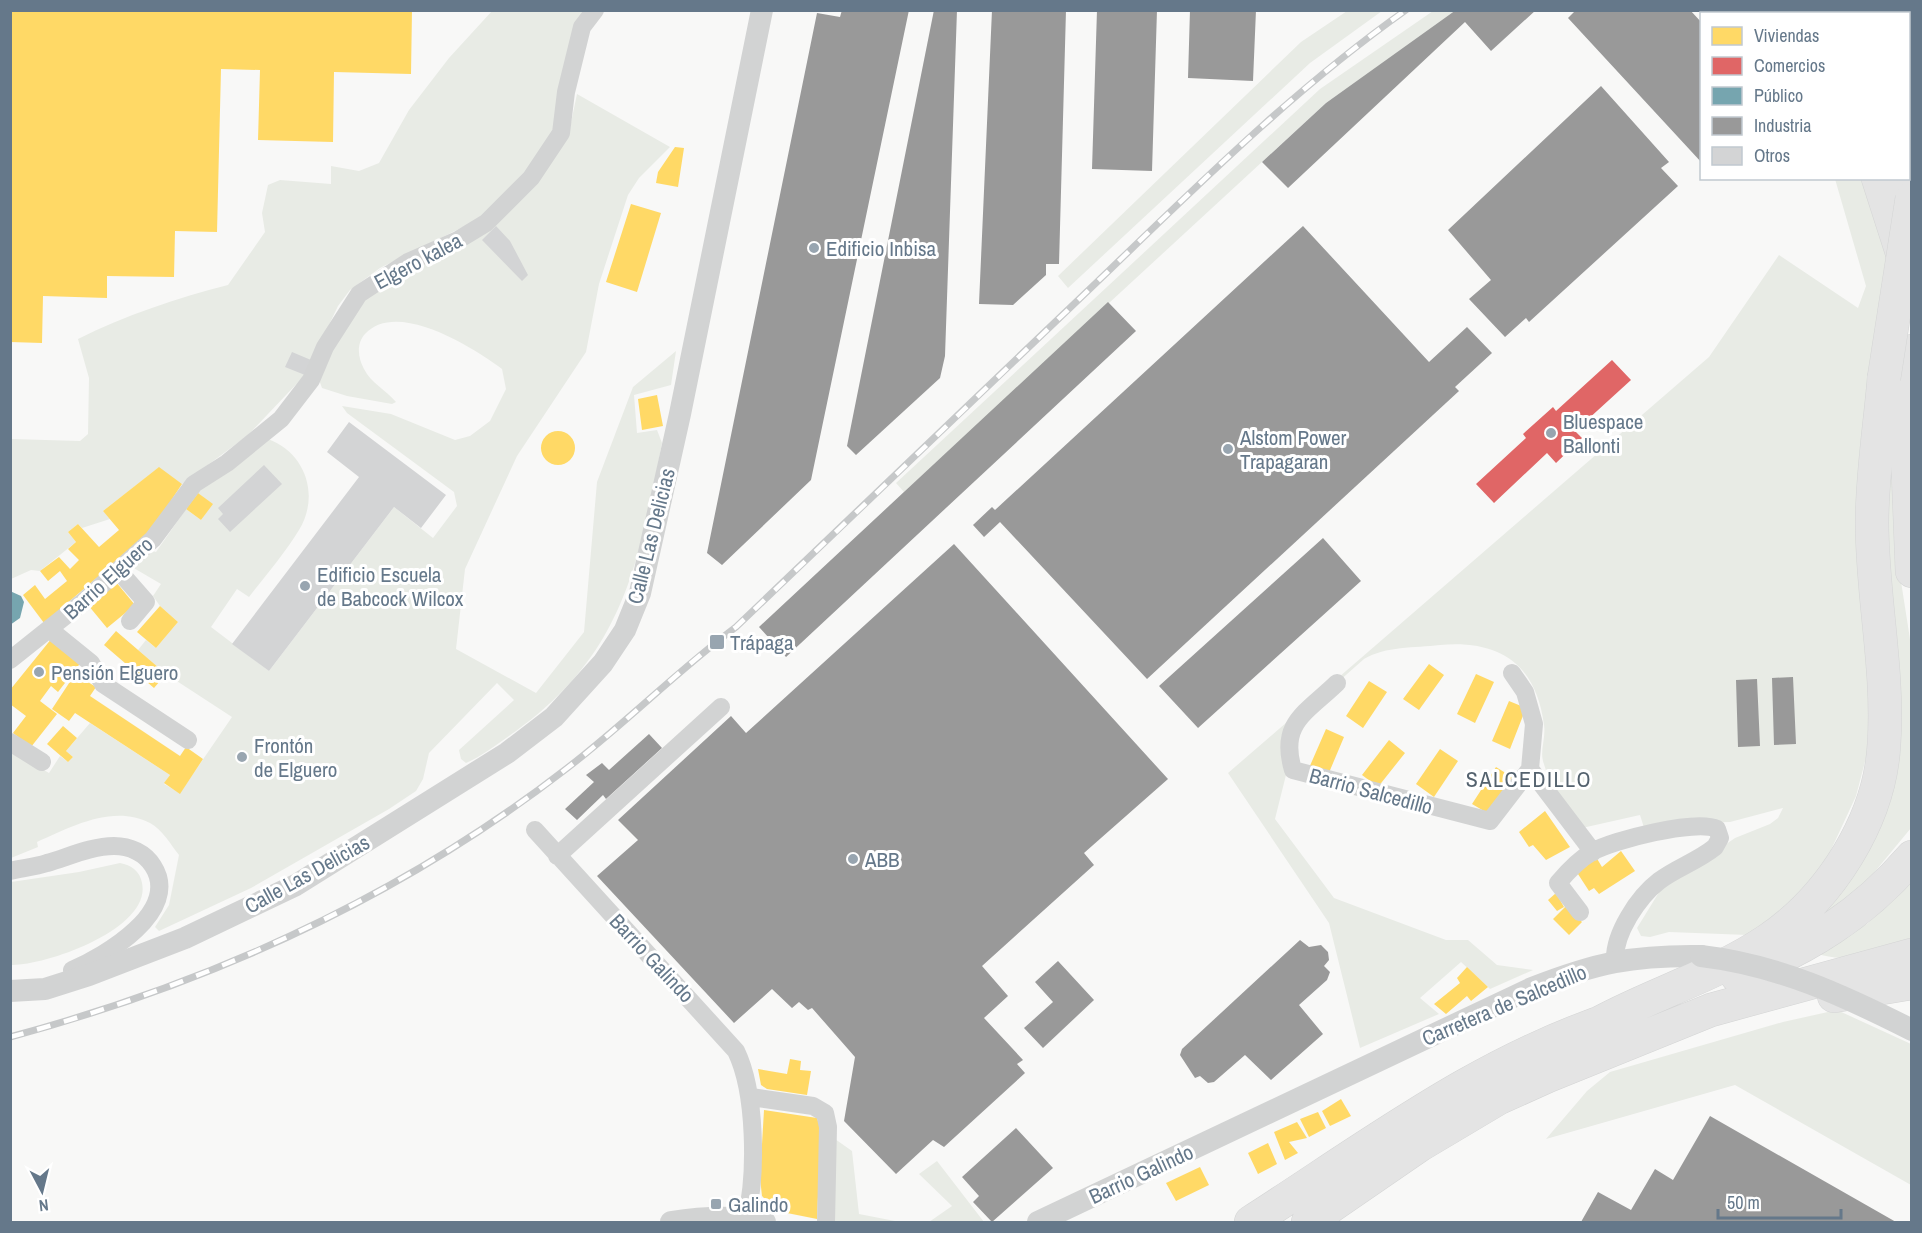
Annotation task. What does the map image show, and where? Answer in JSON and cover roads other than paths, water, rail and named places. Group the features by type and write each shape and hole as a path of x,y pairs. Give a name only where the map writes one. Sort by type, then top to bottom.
{"highway":[{"path":"1910,170 1911,192"},
{"path":"1879,180 1911,282"},
{"path":"1911,198 1902,369 1911,571"},
{"path":"1601,1022 1644,999 1703,975 1767,940 1812,905 1835,875 1855,843 1870,805 1884,747 1885,705 1872,522 1902,369"},
{"path":"1251,1222 1457,1088 1514,1057 1601,1022 1699,991 1779,961 1857,913 1887,887 1911,857"},
{"path":"1308,1222 1420,1145 1499,1098 1711,1010 1911,955"},
{"path":"1589,1060 1801,1001 1911,983"}],"street":[{"name":"Elgero kalea","path":"194,484 227,463 281,419 311,380 325,347 359,294 408,262 458,240 486,223 531,178 561,133 566,92 582,27 595,10"},
{"name":"Calle Las Delicias","path":"10,989 45,988 89,975 185,938 296,885 507,753 554,717 603,663 625,630 640,593 680,414 762,10"},
{"name":"Barrio Elguero","path":"10,660 153,539 194,484"},
{"path":"118,570 146,602 130,621"},
{"path":"49,629 91,663 103,684 188,740"},
{"path":"1512,673 1525,692 1534,724 1530,769 1593,852"},
{"name":"Barrio Salcedillo","path":"1337,683 1290,729 1287,749 1293,770 1490,821 1530,769"},
{"path":"557,856 721,707"},
{"path":"10,742 42,762"},
{"path":"1580,912 1558,883 1572,866 1593,852 1614,844 1683,828 1708,826 1717,829 1718,842 1708,853 1658,881 1626,921 1616,939 1615,960"},
{"name":"Barrio Galindo","path":"535,830 726,1037 746,1070 750,1097 750,1198 759,1221 700,1217 671,1222"},
{"path":"10,871 113,846 132,849 148,858 157,873 159,886 155,905 146,920 97,960 60,976 10,989"},
{"name":"Carretera de Salcedillo","path":"1211,1140 1532,988 1576,971 1615,960 1644,956 1701,956 1755,964 1823,987 1911,1030"},
{"path":"750,1097 813,1106 825,1113 828,1126 826,1222"},
{"name":"Barrio Galindo","path":"1038,1222 1211,1140"}],"railway":[{"path":"10,1037 158,990 231,962 302,930 438,857 503,815 566,769 736,627 1247,140 1324,72 1406,10"}],"place":[{"name":"Edificio Inbisa","path":"814,248"},
{"name":"Bluespace Ballonti","path":"1551,433"},
{"name":"Alstom Power Trapagaran","path":"1228,449"},
{"name":"Edificio Escuela de Babcock Wilcox","path":"305,586"},
{"name":"Trápaga","path":"717,642"},
{"name":"Pensión Elguero","path":"39,672"},
{"name":"Frontón de Elguero","path":"242,757"},
{"name":"ABB","path":"853,859"},
{"name":"Galindo","path":"716,1204"}],"district":[{"name":"SALCEDILLO","path":"1529,779"}]}
